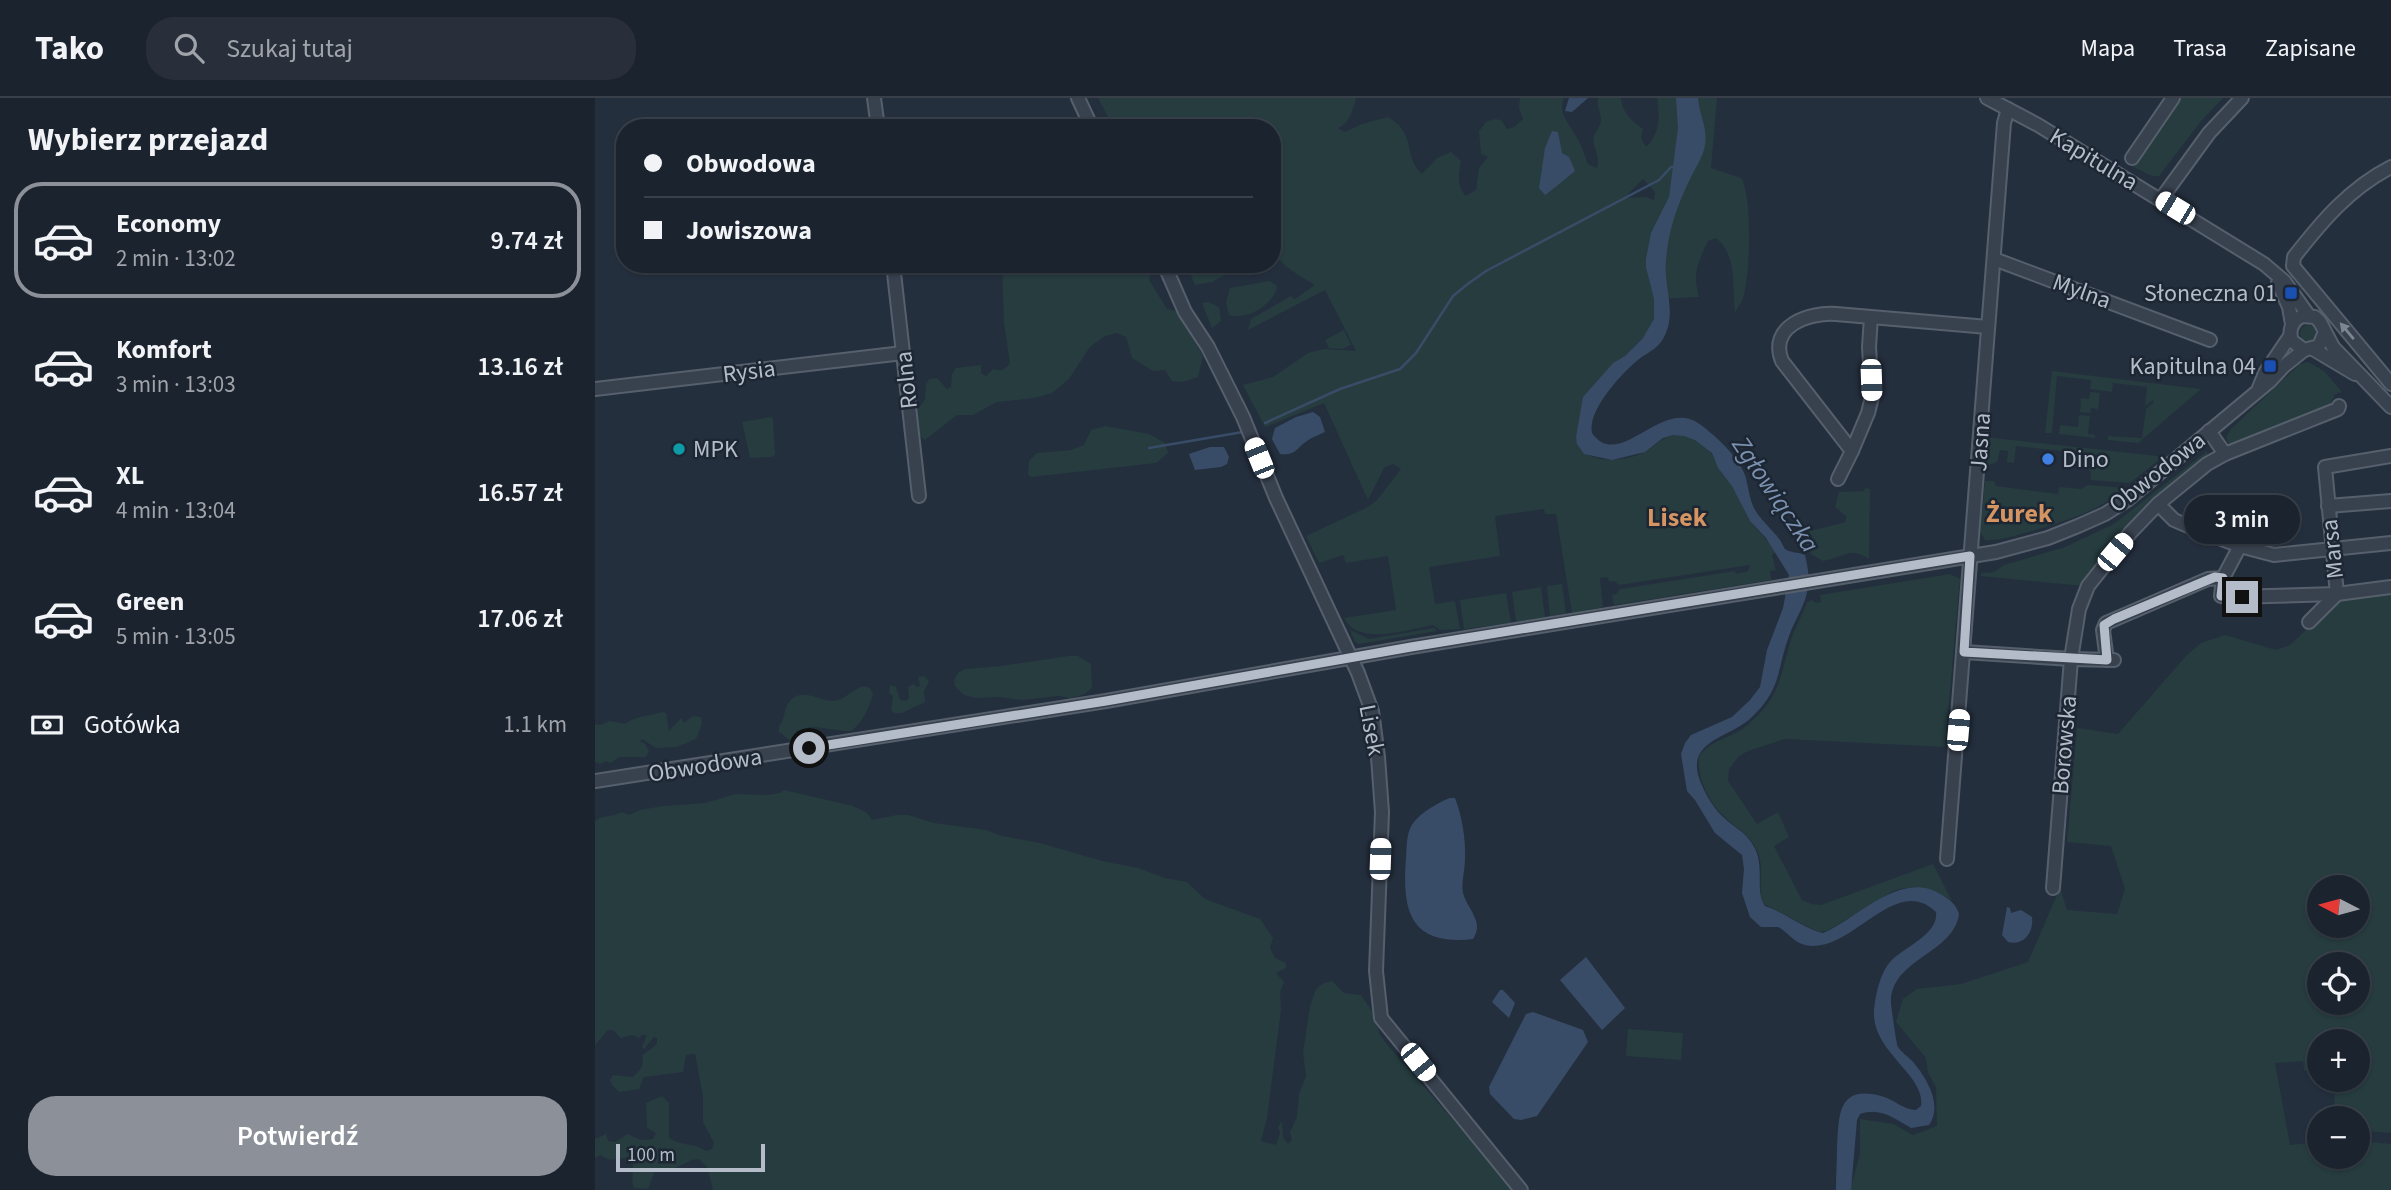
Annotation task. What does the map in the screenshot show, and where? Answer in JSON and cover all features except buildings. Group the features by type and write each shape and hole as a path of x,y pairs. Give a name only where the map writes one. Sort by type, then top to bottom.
{"street":[{"path":"874,98 877,119"},
{"path":"1078,98 1088,119"},
{"name":"Kapitulna","path":"1987,98 2161,199 2269,268 2284,281 2309,316"},
{"path":"2132,158 2173,98"},
{"path":"2161,199 2209,133 2242,98"},
{"name":"Jasna","path":"1947,859 2004,123 2008,109"},
{"path":"2391,166 2374,175 2337,204 2294,257 2293,266 2391,384"},
{"name":"Mylna","path":"1994,259 2210,340"},
{"path":"2269,268 2289,307 2295,345 2359,376"},
{"name":"Rolna","path":"894,273 919,496"},
{"name":"Lisek","path":"1168,273 1185,312 1208,347 1243,417 1276,498 1350,657 1372,711 1380,782 1376,971 1381,1018 1521,1190"},
{"path":"1852,451 1785,367 1779,346 1788,330 1808,315 1820,313 1988,327"},
{"path":"2291,330 2302,316 2320,321 2333,347 2391,407"},
{"path":"1838,480 1868,413 1872,397 1869,347 1871,317"},
{"name":"Obwodowa","path":"2258,388 2291,330"},
{"path":"2308,349 2319,346 2325,334"},
{"name":"Obwodowa","path":"595,781 1106,701 1350,657 1819,582 1970,556 2038,541 2105,514 2144,486 2258,388 2270,381 2284,366 2308,349"},
{"name":"Rysia","path":"595,389 904,353"},
{"name":"Borowska","path":"2053,888 2071,660 2079,610 2088,586 2131,532 2179,485 2225,454 2338,409 2339,406"},
{"path":"2210,431 2225,454"},
{"name":"Marsa","path":"2309,622 2337,594 2325,469 2327,465 2391,456"},
{"path":"2328,506 2391,500"},
{"path":"2158,504 2174,520 2241,546 2274,555 2391,543"},
{"path":"2241,546 2223,578 2221,596 2337,594 2391,587"},
{"path":"1964,652 2071,660 2111,660 2103,630 2106,623 2208,579 2223,578"}],"green space":[{"path":"1098,98 1356,98 1348,120 1338,128 1345,132 1388,117 1403,131 1412,160 1422,174 1437,158 1451,152 1461,161 1459,184 1466,196 1476,190 1479,168 1488,157 1481,154 1479,131 1487,121 1496,119 1502,121 1507,129 1514,127 1523,119 1519,108 1520,98 1564,98 1562,108 1565,118 1578,139 1588,164 1597,168 1598,158 1593,140 1601,122 1598,98 1621,98 1625,112 1643,129 1641,138 1646,147 1651,142 1658,124 1657,98 1717,98 1711,168 1741,178 1747,201 1749,256 1743,298 1735,313 1733,272 1728,254 1716,238 1708,241 1697,268 1699,297 1654,299 1654,319 1649,331 1625,356 1613,363 1587,393 1576,437 1585,453 1614,460 1643,453 1665,438 1675,435 1689,437 1702,444 1712,454 1719,469 1732,485 1749,519 1776,552 1772,555 1776,570 1770,571 1771,580 1614,605 1612,595 1620,589 1735,571 1736,574 1748,571 1750,565 1619,585 1614,581 1609,582 1608,577 1600,578 1603,607 1572,613 1556,514 1545,514 1544,509 1495,516 1500,556 1429,567 1435,604 1455,601 1460,629 1440,630 1433,625 1372,634 1351,627 1344,618 1396,610 1388,556 1346,563 1343,555 1319,563 1306,536 1368,507 1377,500 1401,469 1393,464 1384,468 1368,500 1324,403 1265,427 1243,385 1273,377 1308,353 1324,349 1356,351 1325,290 1248,330 1251,319 1291,296 1295,299 1315,285 1281,261 1281,119 1109,119","holes":["1643,179 1655,192 1654,200 1646,197 1624,198"]},
{"path":"2179,98 2223,98 2201,121 2159,176 2152,176 2125,163 2132,151"},
{"path":"1002,273 1151,273 1149,280 1167,309 1177,311 1203,356 1198,377 1183,382 1172,381 1165,370 1153,371 1132,358 1126,337 1117,333 1105,336 1090,347 1069,379 1052,393 1035,398 997,402 973,415 957,415 925,440 920,436 916,411 925,400 929,379 937,378 947,389 951,387 952,374 956,368 981,365 981,373 986,376 993,369 1003,370 1010,363 1004,323"},
{"path":"1190,273 1228,273 1212,282 1195,285"},
{"path":"1270,281 1277,286 1275,293 1259,310 1243,316 1229,315 1226,303 1230,288"},
{"path":"1208,302 1219,307 1221,321 1212,328 1202,303"},
{"path":"2305,325 2311,325 2316,333 2314,339 2305,341 2300,336 2300,330"},
{"path":"1344,330 1351,345 1342,349 1329,348 1325,340"},
{"path":"2308,362 2324,371 2342,392 2335,394 2329,407 2229,445 2226,437 2231,429 2300,364"},
{"path":"2052,371 2201,389 2138,443 2108,440 2108,436 2142,438 2146,409 2154,402 2153,400 2145,406 2147,387 2113,383 2112,392 2090,389 2091,380 2057,376 2052,433 2045,433"},
{"path":"2090,392 2100,393 2098,409 2091,408 2090,413 2080,412 2081,398 2089,399"},
{"path":"2079,415 2090,416 2088,434 2095,435 2095,438 2059,434 2060,425 2078,427"},
{"path":"771,417 775,454 772,457 750,458 742,422"},
{"path":"1105,426 1149,434 1165,443 1168,453 1156,463 1031,477 1028,474 1029,461 1037,453 1071,450 1084,445 1091,430"},
{"path":"1985,437 2158,456 2160,459 2130,483 2091,480 2089,454 2016,446 2014,463 2007,462 2008,451 2000,450 1997,462 1989,465 1983,462"},
{"path":"2207,451 2208,454 2140,514 2083,586 1980,576 1982,573 1994,572 2004,565 2065,547 2114,524"},
{"path":"1985,481 1994,481 1996,486 2058,494 2059,487 2081,489 2088,485 2126,488 2094,509 2072,518 2022,534 1985,540 1980,532"},
{"path":"1865,488 1870,489 1869,559 1851,553 1823,561 1811,554 1802,533 1846,522 1846,516 1835,507 1839,492 1864,491"},
{"path":"1950,574 1960,579 1945,747 1785,739 1748,751 1739,756 1729,769 1728,781 1757,824 1778,812 1789,837 1774,846 1802,900 1821,905 1933,864 1952,901 1924,888 1901,889 1893,891 1827,931 1818,932 1762,903 1761,863 1757,850 1750,839 1713,803 1702,780 1699,757 1714,743 1745,727 1765,708 1780,679 1792,638 1807,602 1821,602 1820,595"},
{"path":"1562,584 1566,613 1550,616 1547,586"},
{"path":"1541,587 1545,617 1516,622 1512,592"},
{"path":"1506,593 1511,623 1464,629 1460,600"},
{"path":"2391,593 2391,1133 2370,1131 2370,1106 2334,1106 2335,1092 2370,1092 2370,1029 2307,1029 2307,1071 2304,1071 2303,1061 2275,1063 2290,1145 2307,1143 2307,1169 2370,1169 2370,1142 2391,1144 2391,1190 1850,1190 1860,1154 1860,1119 1893,1124 1913,1135 1937,1126 1936,1087 1928,1073 1926,1058 1896,1022 1903,999 1917,989 1961,984 2028,962 2060,888 2067,910 2117,914 2125,889 2111,846 2067,842 2077,728 2118,734 2186,656 2201,643 2225,635 2276,650 2290,645 2340,598"},
{"path":"1434,628 1437,631 1359,644 1355,642 1350,630 1369,639"},
{"path":"1078,656 1091,664 1092,688 1085,694 1071,698 1058,696 1022,700 976,698 964,695 955,686 954,680 958,673 965,669"},
{"path":"924,676 929,681 924,691 925,702 902,713 894,713 891,710 893,696 889,693 890,685 896,687 900,700 906,701 909,698 908,687 913,684 920,686 918,677"},
{"path":"864,686 870,688 873,694 865,714 851,731 809,727 797,741 791,741 779,732 786,707 795,697 805,695 833,701 842,699"},
{"path":"666,713 669,731 681,718 684,723 693,716 701,717 702,724 696,739 677,747 656,748 642,739 640,741 649,751 646,757 619,757 610,763 595,762 595,724 610,721 625,724"},
{"path":"784,790 853,806 866,812 872,820 908,815 934,823 986,830 1138,868 1165,878 1187,882 1205,899 1260,919 1273,938 1270,948 1275,958 1286,963 1286,968 1276,973 1284,982 1280,992 1281,1010 1267,1118 1261,1141 1276,1145 1280,1133 1278,1127 1282,1121 1283,1138 1288,1144 1292,1140 1290,1132 1297,1117 1299,1094 1306,1076 1303,1053 1310,1006 1316,989 1332,981 1344,993 1361,995 1376,1017 1379,1033 1385,1042 1514,1190 713,1190 707,1167 699,1159 671,1170 666,1168 655,1171 648,1189 634,1188 632,1160 610,1160 600,1155 595,1158 595,1139 606,1134 608,1141 615,1142 628,1134 641,1140 653,1139 656,1133 647,1128 646,1103 662,1096 669,1103 669,1138 706,1151 712,1149 714,1143 703,1122 703,1096 695,1054 686,1055 683,1072 644,1077 639,1089 619,1092 610,1080 613,1075 633,1077 642,1067 643,1055 657,1044 657,1038 654,1037 644,1049 642,1047 647,1035 621,1038 613,1030 608,1030 595,1045 595,821 622,812 629,815 663,806 705,803 736,794 768,795"},
{"path":"1628,1029 1683,1033 1681,1060 1626,1056"}],"water":[{"path":"1569,98 1588,98 1572,112 1565,111"},
{"path":"1676,98 1698,98 1706,139 1703,154 1685,189 1671,229 1666,271 1670,310 1667,329 1658,345 1632,365 1607,393 1595,414 1592,433 1603,443 1615,444 1670,420 1684,418 1698,423 1718,439 1737,460 1745,475 1755,510 1785,549 1805,555 1809,579 1805,599 1789,636 1769,697 1752,717 1708,744 1702,751 1697,769 1700,781 1718,811 1747,836 1753,845 1759,861 1760,893 1765,906 1823,933 1881,898 1911,887 1927,888 1942,895 1952,903 1959,914 1955,928 1946,939 1910,966 1900,977 1893,989 1891,1004 1898,1047 1928,1084 1934,1101 1933,1117 1929,1125 1911,1128 1880,1113 1860,1114 1857,1120 1851,1190 1836,1190 1838,1126 1843,1106 1848,1099 1866,1094 1886,1097 1911,1110 1921,1106 1915,1084 1881,1039 1874,1012 1879,985 1887,966 1927,933 1935,920 1936,912 1920,902 1904,902 1888,908 1839,939 1822,945 1801,944 1778,927 1761,927 1750,917 1742,893 1742,855 1715,833 1687,791 1681,754 1691,735 1732,717 1760,687 1767,650 1783,608 1789,575 1766,538 1750,521 1712,453 1695,440 1673,435 1663,438 1645,452 1612,460 1584,454 1577,444 1583,397 1613,363 1625,356 1643,338 1654,319 1654,299 1646,259 1651,233 1669,197 1678,128"},
{"path":"1552,131 1558,132 1562,153 1569,157 1575,171 1545,195 1539,188 1545,148"},
{"path":"1313,412 1320,417 1325,432 1293,453 1280,454 1272,439 1275,428"},
{"path":"1210,447 1224,447 1229,457 1227,464 1195,470 1189,454"},
{"path":"1450,798 1455,798 1463,828 1463,893 1476,921 1473,939 1452,940 1435,937 1423,930 1414,921 1406,894 1407,839 1410,830 1421,815"},
{"path":"2007,907 2011,913 2021,910 2032,917 2030,933 2019,942 2008,942 2002,935"},
{"path":"1586,957 1625,1008 1602,1030 1560,980"},
{"path":"1500,990 1515,1003 1509,1018 1492,1002"},
{"path":"1533,1012 1583,1030 1588,1042 1537,1116 1514,1119 1490,1094 1489,1087 1526,1014"}],"waterway":[{"path":"1265,423 1340,389 1400,369 1416,353 1453,296 1469,283 1486,271 1659,180 1671,167 1676,167"},
{"path":"1149,448 1243,432"}],"place":[{"name":"Słoneczna 01","path":"2291,293"},
{"name":"Kapitulna 04","path":"2270,366"},
{"name":"MPK","path":"679,449"},
{"name":"Dino","path":"2048,459"}],"district":[{"name":"Żurek","path":"2019,513"},
{"name":"Lisek","path":"1677,517"}],"route":[{"path":"809,748 1970,556 1964,652 2107,660 2103,630 2104,625 2114,619 2215,577 2223,578 2221,596 2242,597"}],"water label":[{"name":"Zgłowiączka","path":"1776,494"}]}
